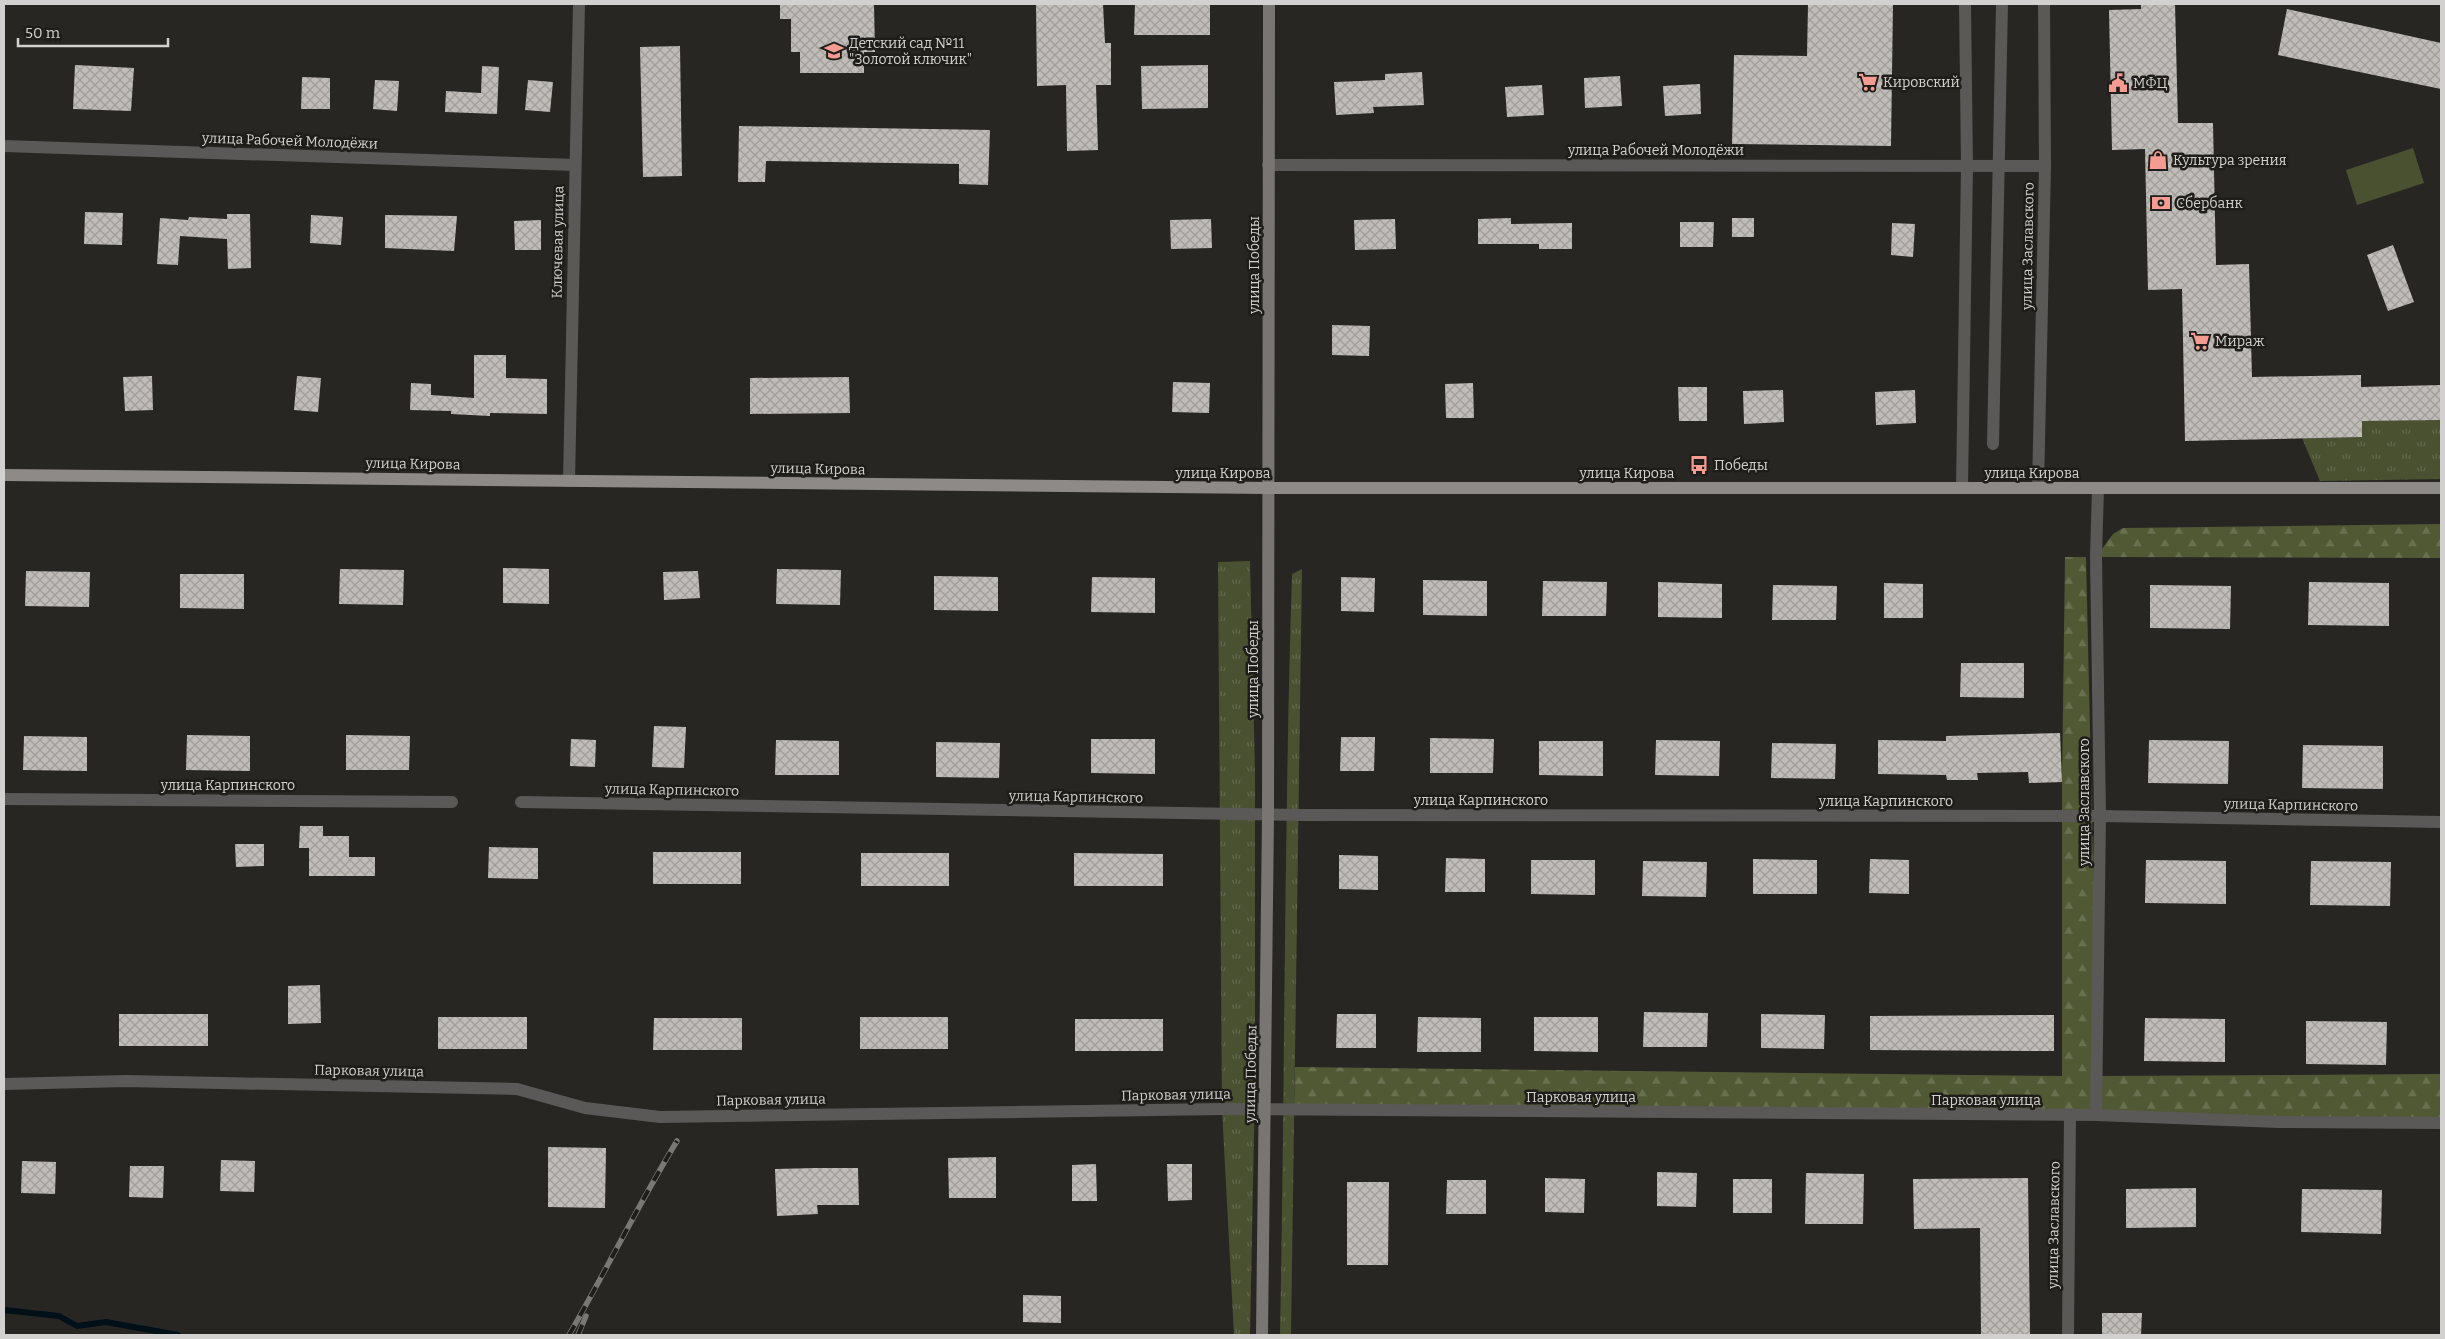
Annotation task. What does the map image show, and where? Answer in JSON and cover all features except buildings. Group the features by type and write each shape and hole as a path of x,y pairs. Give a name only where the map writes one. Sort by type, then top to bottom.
{"main road":[{"name":"улица Победы","path":"1262,1335 1268,814 1269,4"},
{"name":"улица Кирова","path":"4,475 1268,488 2441,488"}],"street":[{"name":"Ключевая улица","path":"569,481 574,165 579,4"},
{"path":"1962,488 1968,166 1965,4"},
{"path":"1993,444 1997,166 2002,4"},
{"name":"улица Заславского","path":"2038,488 2045,166 2044,4"},
{"name":"улица Рабочей Молодёжи","path":"4,146 574,165"},
{"name":"улица Рабочей Молодёжи","path":"1268,164 2045,166"},
{"name":"улица Заславского","path":"2096,1115 2100,816 2096,557 2098,488"},
{"name":"улица Карпинского","path":"4,799 452,802"},
{"name":"улица Карпинского","path":"521,802 1268,814 2100,816 2441,822"},
{"name":"Парковая улица","path":"4,1084 126,1081 517,1089 585,1108 660,1117 1266,1110 2096,1115 2279,1122 2441,1123"},
{"name":"улица Заславского","path":"2068,1335 2070,1115"}],"green space":[{"path":"2413,148 2424,183 2357,205 2346,170"},
{"path":"2441,420 2441,479 2320,481 2302,438 2362,437 2362,421"},
{"path":"2441,524 2441,558 2096,557 2113,534 2123,528"},
{"path":"2065,557 2086,557 2098,1076 2441,1074 2441,1119 1294,1110 1295,1067 2062,1076 2062,782"},
{"path":"1250,561 1255,773 1255,1084 1250,1335 1234,1335 1222,1109 1218,562"},
{"path":"1302,569 1291,1335 1280,1335 1287,764 1292,574"}],"waterway":[{"path":"4,1310 59,1316 77,1326 106,1322 178,1335"}],"railway":[{"path":"569,1335 677,1141"},
{"path":"578,1335 586,1316"}],"place":[{"name":"Детский сад №11 \"Золотой ключик\"","path":"834,51"},
{"name":"Кировский","path":"1868,82"},
{"name":"МФЦ","path":"2118,83"},
{"name":"Культура зрения","path":"2158,160"},
{"name":"Сбербанк","path":"2161,203"},
{"name":"Мираж","path":"2200,341"},
{"name":"Победы","path":"1699,465"}]}
